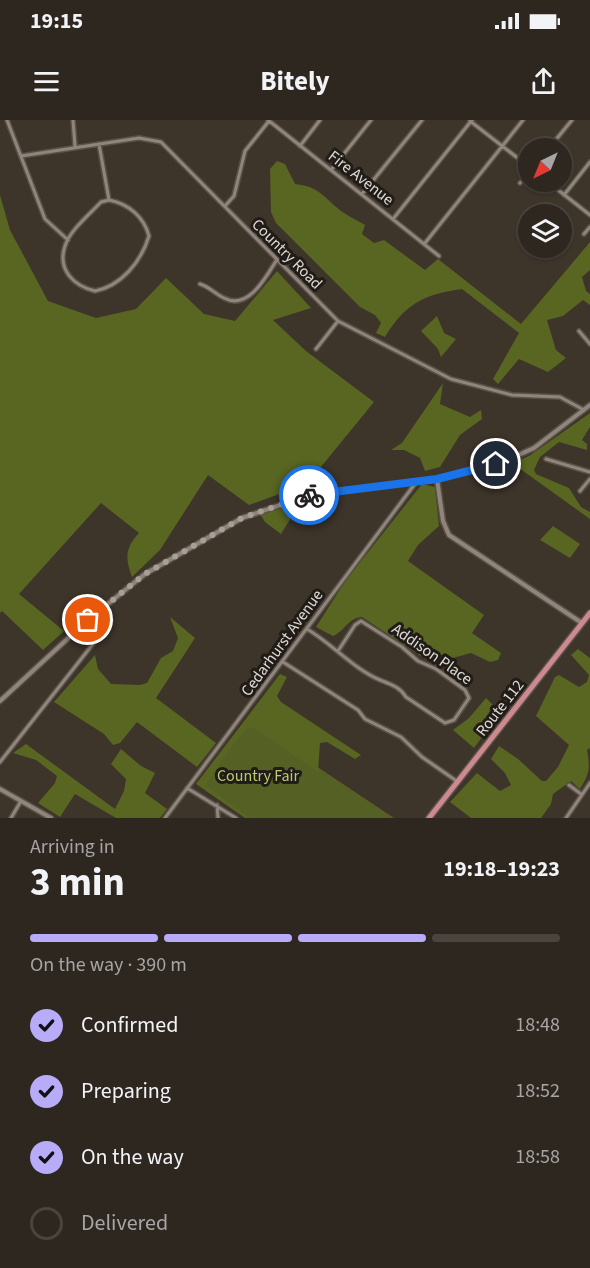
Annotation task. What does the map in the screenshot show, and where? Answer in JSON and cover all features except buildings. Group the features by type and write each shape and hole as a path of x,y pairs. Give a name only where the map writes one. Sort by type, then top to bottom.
{"main road":[{"name":"Route 112","path":"429,818 590,613"}],"street":[{"path":"7,120 45,219 68,240"},
{"path":"73,120 75,146"},
{"path":"224,207 234,196 245,151 269,120"},
{"name":"Fire Avenue","path":"269,120 440,256"},
{"path":"300,146 321,120"},
{"path":"331,170 371,120"},
{"path":"362,194 422,120"},
{"path":"393,219 470,120 518,158"},
{"path":"425,244 523,120"},
{"path":"557,138 572,120"},
{"name":"Country Road","path":"21,156 139,138 161,142 276,261 338,321 451,380 512,395 561,398 584,410"},
{"path":"99,144 109,200"},
{"path":"564,195 590,162"},
{"path":"560,192 590,215"},
{"path":"109,200 122,203 139,216 148,236 145,247 120,282 95,291 73,282 63,260 68,240 101,202 109,200"},
{"path":"584,234 590,226"},
{"path":"200,284 231,301 245,299 257,289 276,261"},
{"path":"316,349 338,321"},
{"path":"579,331 590,344"},
{"path":"0,701 98,611 145,574 242,518 310,495 437,479 503,462 534,448 590,405"},
{"path":"546,459 590,472"},
{"path":"437,479 443,521 449,534 582,623"},
{"path":"580,491 590,479"},
{"name":"Cedarhurst Avenue","path":"165,818 417,481"},
{"path":"0,762 111,621 98,611"},
{"name":"Addison Place","path":"307,628 338,651 380,680 403,692 406,697 447,724 454,720 468,698 465,690 436,669 418,661 361,621 355,625 338,651"},
{"path":"283,662 358,710 364,718 377,727 401,738 422,757 458,782"},
{"path":"566,818 590,783"},
{"path":"569,785 581,794"},
{"path":"187,788 236,818"},
{"path":"0,789 51,818"},
{"path":"11,818 21,801"},
{"path":"217,805 218,818"}],"green space":[{"path":"277,161 285,164 295,184 317,191 344,213 365,225 362,234 374,243 384,240 425,270 438,259 521,324 590,242 590,270 582,277 586,291 590,294 590,305 583,300 563,316 547,320 556,350 566,358 548,372 519,359 498,384 493,379 519,333 462,289 437,294 417,302 400,316 385,337 376,333 381,323 375,315 360,307 276,223 271,212 270,169"},
{"path":"0,195 10,230 48,301 96,318 136,309 166,278 204,314 235,321 277,271 311,308 273,320 306,351 374,402 307,484 249,505 208,475 160,550 132,577 128,554 131,544 139,533 101,503 19,594 64,631 43,650 2,611 0,613"},
{"path":"437,316 444,333 456,339 441,357 438,349 421,331"},
{"path":"443,383 440,404 470,417 481,410 482,419 460,435 440,467 425,471 420,458 404,450 391,450 402,443"},
{"path":"590,413 590,427 582,440 587,444 587,450 559,442 540,457 534,470 536,474 569,488 581,507 590,512 590,519 512,463 529,456"},
{"path":"422,484 435,487 439,526 418,545 408,561 484,615 472,633 501,653 498,660 490,662 471,653 453,658 445,654 441,655 440,669 362,617 354,619 333,636 316,627 346,580"},
{"path":"309,498 312,500 297,508 281,534 265,522 260,514"},
{"path":"553,526 580,544 570,558 540,540"},
{"path":"170,617 195,638 156,698 216,743 197,767 137,722 120,743 113,745 104,734 54,702 95,655 98,669 111,684 140,685 147,683 161,658 173,651 178,638"},
{"path":"578,649 590,658 590,748 587,750 589,766 586,779 580,789 571,781 553,794 551,804 541,818 471,818 450,802 477,773 500,791 511,785 505,773 491,759 499,746 518,759 542,781 546,781 558,767 569,745 536,716 555,677 559,675 579,687 587,682 589,675 571,655"},
{"path":"280,674 287,677 277,696 281,702 361,755 355,759 327,742 320,743 318,772 255,729 248,728 223,758 206,785 250,818 245,818 196,784"},
{"path":"486,698 494,706 490,713 495,719 474,748 453,730 469,718"},
{"name":"Country Fair","path":"247,720 394,818 249,818 200,785"},
{"path":"26,744 115,809 124,791 126,779 111,764 121,749 141,766 155,773 145,793 167,809 160,818 116,818 75,794 60,817 38,803 55,783 57,776 36,760 13,753"}],"way so far":[{"path":"88,620 145,574 242,518 309,495"}],"route":[{"path":"309,495 437,479 496,464"}]}
